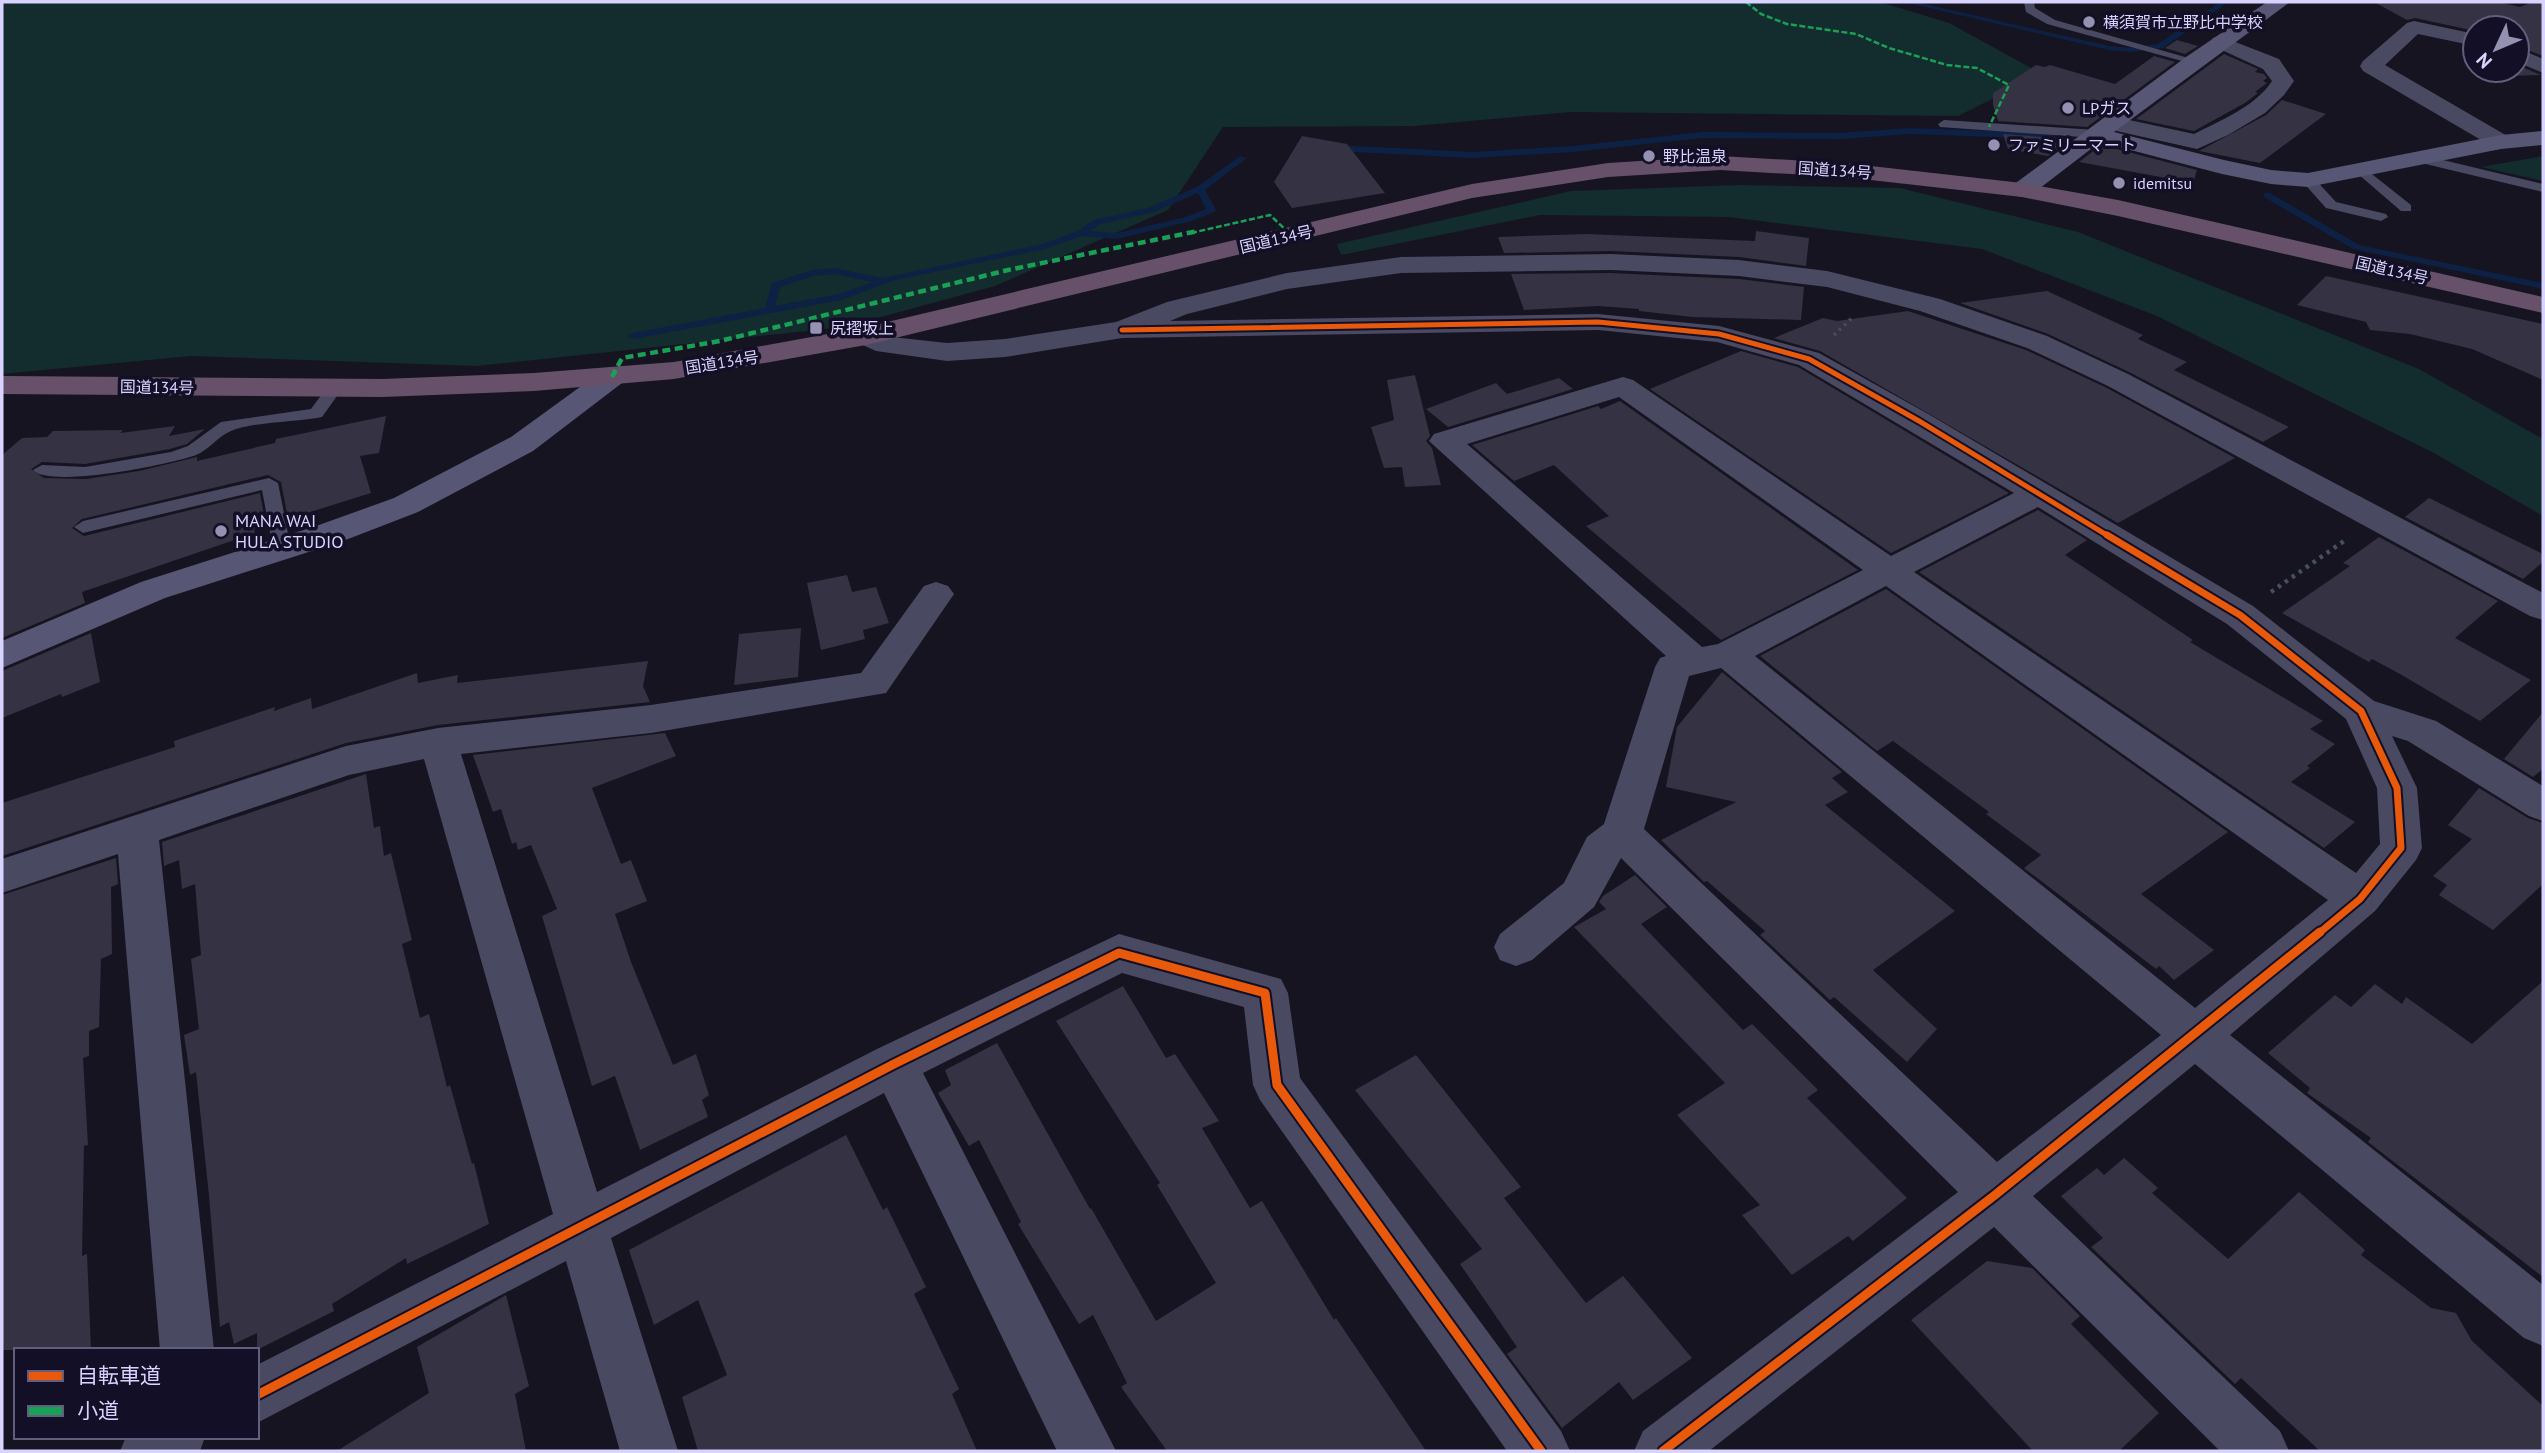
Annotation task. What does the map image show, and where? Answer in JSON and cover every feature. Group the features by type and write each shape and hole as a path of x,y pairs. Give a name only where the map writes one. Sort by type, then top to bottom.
{"highway":[{"name":"国道134号","path":"2,385 334,389 612,377 784,352 866,336 1472,191 1608,170 1720,163 1844,170 2022,190 2118,208 2543,305"}],"street":[{"path":"2022,190 2193,61 2280,2"},
{"path":"2461,37 2414,27 2371,66 2501,142"},
{"path":"2103,129 2197,142 2238,120 2278,92 2283,81 2271,64 2220,42"},
{"path":"2103,129 2222,167 2271,177 2308,180 2501,142 2543,138"},
{"path":"1122,330 1177,308 1287,281 1401,265 1611,262 1739,268 1827,279 1930,305 2037,342 2118,380 2543,608"},
{"path":"866,336 886,345 947,352 1005,348 1122,330 1598,321 1719,334 1809,359 1919,421 2240,615 2361,711 2422,731 2543,806"},
{"path":"2,655 153,590 331,533 406,505 522,444 612,377"},
{"path":"2360,898 1623,386 1445,441 1712,658 2196,1035 2543,1319"},
{"path":"1516,947 1579,895 1602,849 1622,833 1673,667 1712,658 2039,493"},
{"path":"2,876 346,761 438,742 652,719 873,684 936,594"},
{"path":"1663,1451 1995,1195 2196,1035 2360,898 2401,848 2397,788 2361,711"},
{"path":"438,742 649,1451"},
{"path":"137,831 187,1348"},
{"path":"1622,833 2260,1451"},
{"path":"259,1394 894,1064 1119,953 1265,993 1277,1085 1541,1451"},
{"path":"894,1064 1087,1451"},
{"path":"149,1451 173,1439"}],"lane":[{"path":"2029,2 2030,10 2051,22 2193,61"},
{"path":"1944,124 2103,129"},
{"path":"2422,159 2543,188"},
{"path":"2363,171 2406,208"},
{"path":"2308,180 2331,205 2381,217"},
{"path":"42,470 85,472 174,457 194,450 227,426 316,413 334,389"},
{"path":"83,527 269,483 282,548"}],"path":[{"path":"1809,359 1878,292"},
{"path":"2240,615 2376,518"}],"green space":[{"path":"2,2 1880,2 1949,23 2042,74 1958,116 1570,112 1414,126 1223,127 1168,210 995,286 844,327 477,366 191,356 2,374"},
{"path":"2543,156 2543,181 2481,167"},
{"path":"1740,185 1900,188 2078,232 2419,369 2543,439 2543,516 2434,453 2157,316 1982,249 1729,217 1540,215 1341,255 1337,244 1571,191"}],"building":[{"path":"2374,2 2499,2 2520,7 2532,2 2543,2 2543,56 2531,51 2531,14 2461,14 2461,28 2415,18 2407,20"},
{"path":"2177,40 2198,46 2185,54 2165,48"},
{"path":"2224,54 2258,69 2255,72 2264,74 2267,78 2263,81 2267,83 2245,103 2194,131 2136,119"},
{"path":"2154,56 2175,62 2087,127 1998,121 1993,105 1993,93 2036,65 2050,65 2115,84"},
{"path":"2282,100 2326,114 2260,163 2199,151 2266,115"},
{"path":"2003,134 2071,139 2048,156 2008,149"},
{"path":"1302,136 1347,144 1385,193 1292,208 1274,182"},
{"path":"2101,145 2197,170 2193,183 2079,162"},
{"path":"1756,231 1809,238 1806,266 1739,257 1611,251 1504,253 1498,237 1587,234 1755,241"},
{"path":"1611,273 1739,279 1804,287 1801,320 1692,317 1598,306 1524,310 1511,274"},
{"path":"2326,276 2543,324 2543,380 2472,349 2410,334 2370,330 2366,322 2297,305"},
{"path":"2047,291 2143,335 2138,339 2187,362 2174,370 2289,427 2263,442 2129,372 2048,334 1960,303"},
{"path":"1908,311 2026,350 2107,388 2235,458 2118,523 1820,351 1774,338 1823,318 1837,321"},
{"path":"1741,351 1798,367 2009,493 1891,553 1650,389"},
{"path":"1415,375 1430,436 1426,441 1432,448 1441,485 1405,487 1402,467 1384,468 1371,427 1394,420 1387,380"},
{"path":"1559,378 1573,389 1448,427 1426,409 1496,383 1507,394"},
{"path":"1620,401 1858,570 1721,640 1586,526 1609,516 1554,465 1514,481 1472,445 1598,406 1601,409"},
{"path":"386,416 379,453 360,456 371,493 288,519 281,482 268,475 82,519 72,528 84,536 260,493 266,526 254,529 255,533 82,592 85,603 2,638 2,455 22,438 47,437 53,431 123,430 120,433 175,426 169,436 205,429 187,444 170,449 85,464 42,462 31,469 44,478 86,479 139,471 197,457 197,461 275,443 276,439"},
{"path":"2429,498 2543,554 2543,562 2523,579 2405,517"},
{"path":"2038,510 2087,540 2065,555 2193,640 2190,642 2323,721 2310,729 2335,744 2291,782 2355,822 2324,848 1919,572"},
{"path":"2379,537 2498,601 2455,638 2531,680 2480,721 2400,674 2372,659 2369,662 2282,613 2350,566 2343,563"},
{"path":"847,575 852,592 876,587 889,623 863,630 865,639 821,650 807,583"},
{"path":"1886,589 2228,832 2141,894 2214,950 2174,980 2159,966 2156,969 2024,868 2041,855 1986,814 1989,812 1893,741 1877,751 1760,656"},
{"path":"801,628 798,677 734,685 739,634"},
{"path":"91,633 100,682 62,697 61,694 2,718 2,671"},
{"path":"648,661 643,686 650,702 438,725 346,743 2,856 2,803 175,747 174,741 275,707 274,711 311,698 312,709 417,673 418,683 458,675 457,683"},
{"path":"1722,672 1842,772 1832,778 1848,792 1825,805 1955,911 1873,970 1937,1029 1907,1062 1834,997 1830,1000 1760,935 1765,931 1707,881 1704,882 1661,840 1736,802 1666,787 1677,727"},
{"path":"2543,712 2543,769 2533,777 2504,759"},
{"path":"665,733 676,756 592,788 621,864 631,860 647,901 615,914 631,962 673,1065 696,1054 709,1095 702,1100 708,1117 640,1150 615,1076 592,1086 542,916 557,909 531,845 518,850 516,842 512,844 501,809 493,812 473,755"},
{"path":"366,774 374,828 380,826 384,856 391,853 412,940 402,944 420,1018 429,1014 447,1087 450,1085 489,1224 407,1264 406,1258 332,1304 334,1311 259,1349 257,1333 234,1344 229,1322 220,1327 196,1072 190,1075 184,1035 199,1029 191,959 201,955 195,884 182,889 179,860 164,866 162,842"},
{"path":"2479,788 2528,818 2543,823 2543,884 2493,930 2439,895 2447,885 2433,876 2472,839 2448,825"},
{"path":"116,858 118,884 111,887 112,954 101,959 99,1027 89,1031 89,1056 83,1058 88,1145 84,1146 82,1256 87,1254 91,1348 2,1350 2,895"},
{"path":"1635,875 1667,907 1641,924 1743,1030 1752,1024 1818,1090 1807,1098 1907,1198 1853,1241 1848,1236 1792,1275 1742,1215 1760,1205 1677,1115 1725,1083 1574,927 1606,909 1599,902 1603,896"},
{"path":"2543,981 2543,1277 2368,1142 2371,1138 2307,1093 2310,1088 2268,1053 2335,995 2351,1007 2375,984 2402,1004 2406,997 2472,1044"},
{"path":"1123,986 1166,1058 1175,1054 1219,1121 1202,1128 1250,1208 1262,1201 1334,1320 1336,1318 1426,1451 1167,1451 1121,1387 1127,1383 1093,1315 1079,1324 1018,1224 1021,1222 979,1140 969,1146 938,1093 951,1085 945,1070 997,1043 1156,1321 1216,1283 1157,1185 1160,1183 1056,1021"},
{"path":"1416,1055 1521,1187 1504,1198 1586,1303 1623,1276 1692,1358 1633,1400 1619,1382 1562,1428 1507,1354 1517,1347 1460,1264 1482,1249 1355,1090"},
{"path":"846,1135 883,1210 887,1207 926,1287 914,1294 959,1389 952,1394 977,1451 698,1451 682,1397 727,1375 698,1300 654,1325 629,1250"},
{"path":"2124,1158 2158,1188 2152,1193 2228,1259 2299,1192 2365,1250 2361,1255 2431,1308 2456,1313 2472,1341 2543,1406 2543,1451 2320,1451 2241,1378 2235,1384 2091,1247 2103,1238 2061,1196 2097,1168 2104,1175"},
{"path":"1987,1261 2032,1268 2080,1316 2071,1324 2159,1413 2119,1451 2033,1451 1911,1320"},
{"path":"506,1295 529,1386 515,1394 526,1451 337,1451 429,1393 417,1347"}],"waterway":[{"path":"1908,2 2109,48 2131,50 2160,46 2224,2"},
{"path":"1335,148 1472,155 1573,149 1702,135 1840,136 1909,131 2048,136"},
{"path":"1200,189 1243,158"},
{"path":"1081,233 1117,236 1189,219 1211,210 1200,189"},
{"path":"1081,233 1097,222 1151,210 1200,189"},
{"path":"2267,195 2356,247 2543,286"},
{"path":"633,336 841,297 892,278 1045,246 1081,233"},
{"path":"770,308 775,285 812,273 834,271 883,281"}],"marked path":[{"path":"1746,2 1761,14 1787,24 1856,34 1889,48 1947,65 1977,68 2009,85 1989,127"},
{"path":"612,377 622,358 720,341 1008,270 1111,251 1270,215 1292,236"}],"cycle path":[{"path":"1122,330 1598,322 1719,334 1809,359 1919,421 2240,615 2361,711 2397,788 2401,848 2360,899 2196,1035 1995,1195 1663,1451"},
{"path":"259,1394 894,1064 1119,953 1265,993 1277,1085 1541,1451"}],"place":[{"name":"横須賀市立野比中学校","path":"2089,22"},
{"name":"LPガス","path":"2068,108"},
{"name":"ファミリーマート","path":"1994,145"},
{"name":"野比温泉","path":"1649,156"},
{"name":"idemitsu","path":"2119,183"},
{"name":"尻摺坂上","path":"816,328"},
{"name":"MANA WAI HULA STUDIO","path":"221,531"}]}
